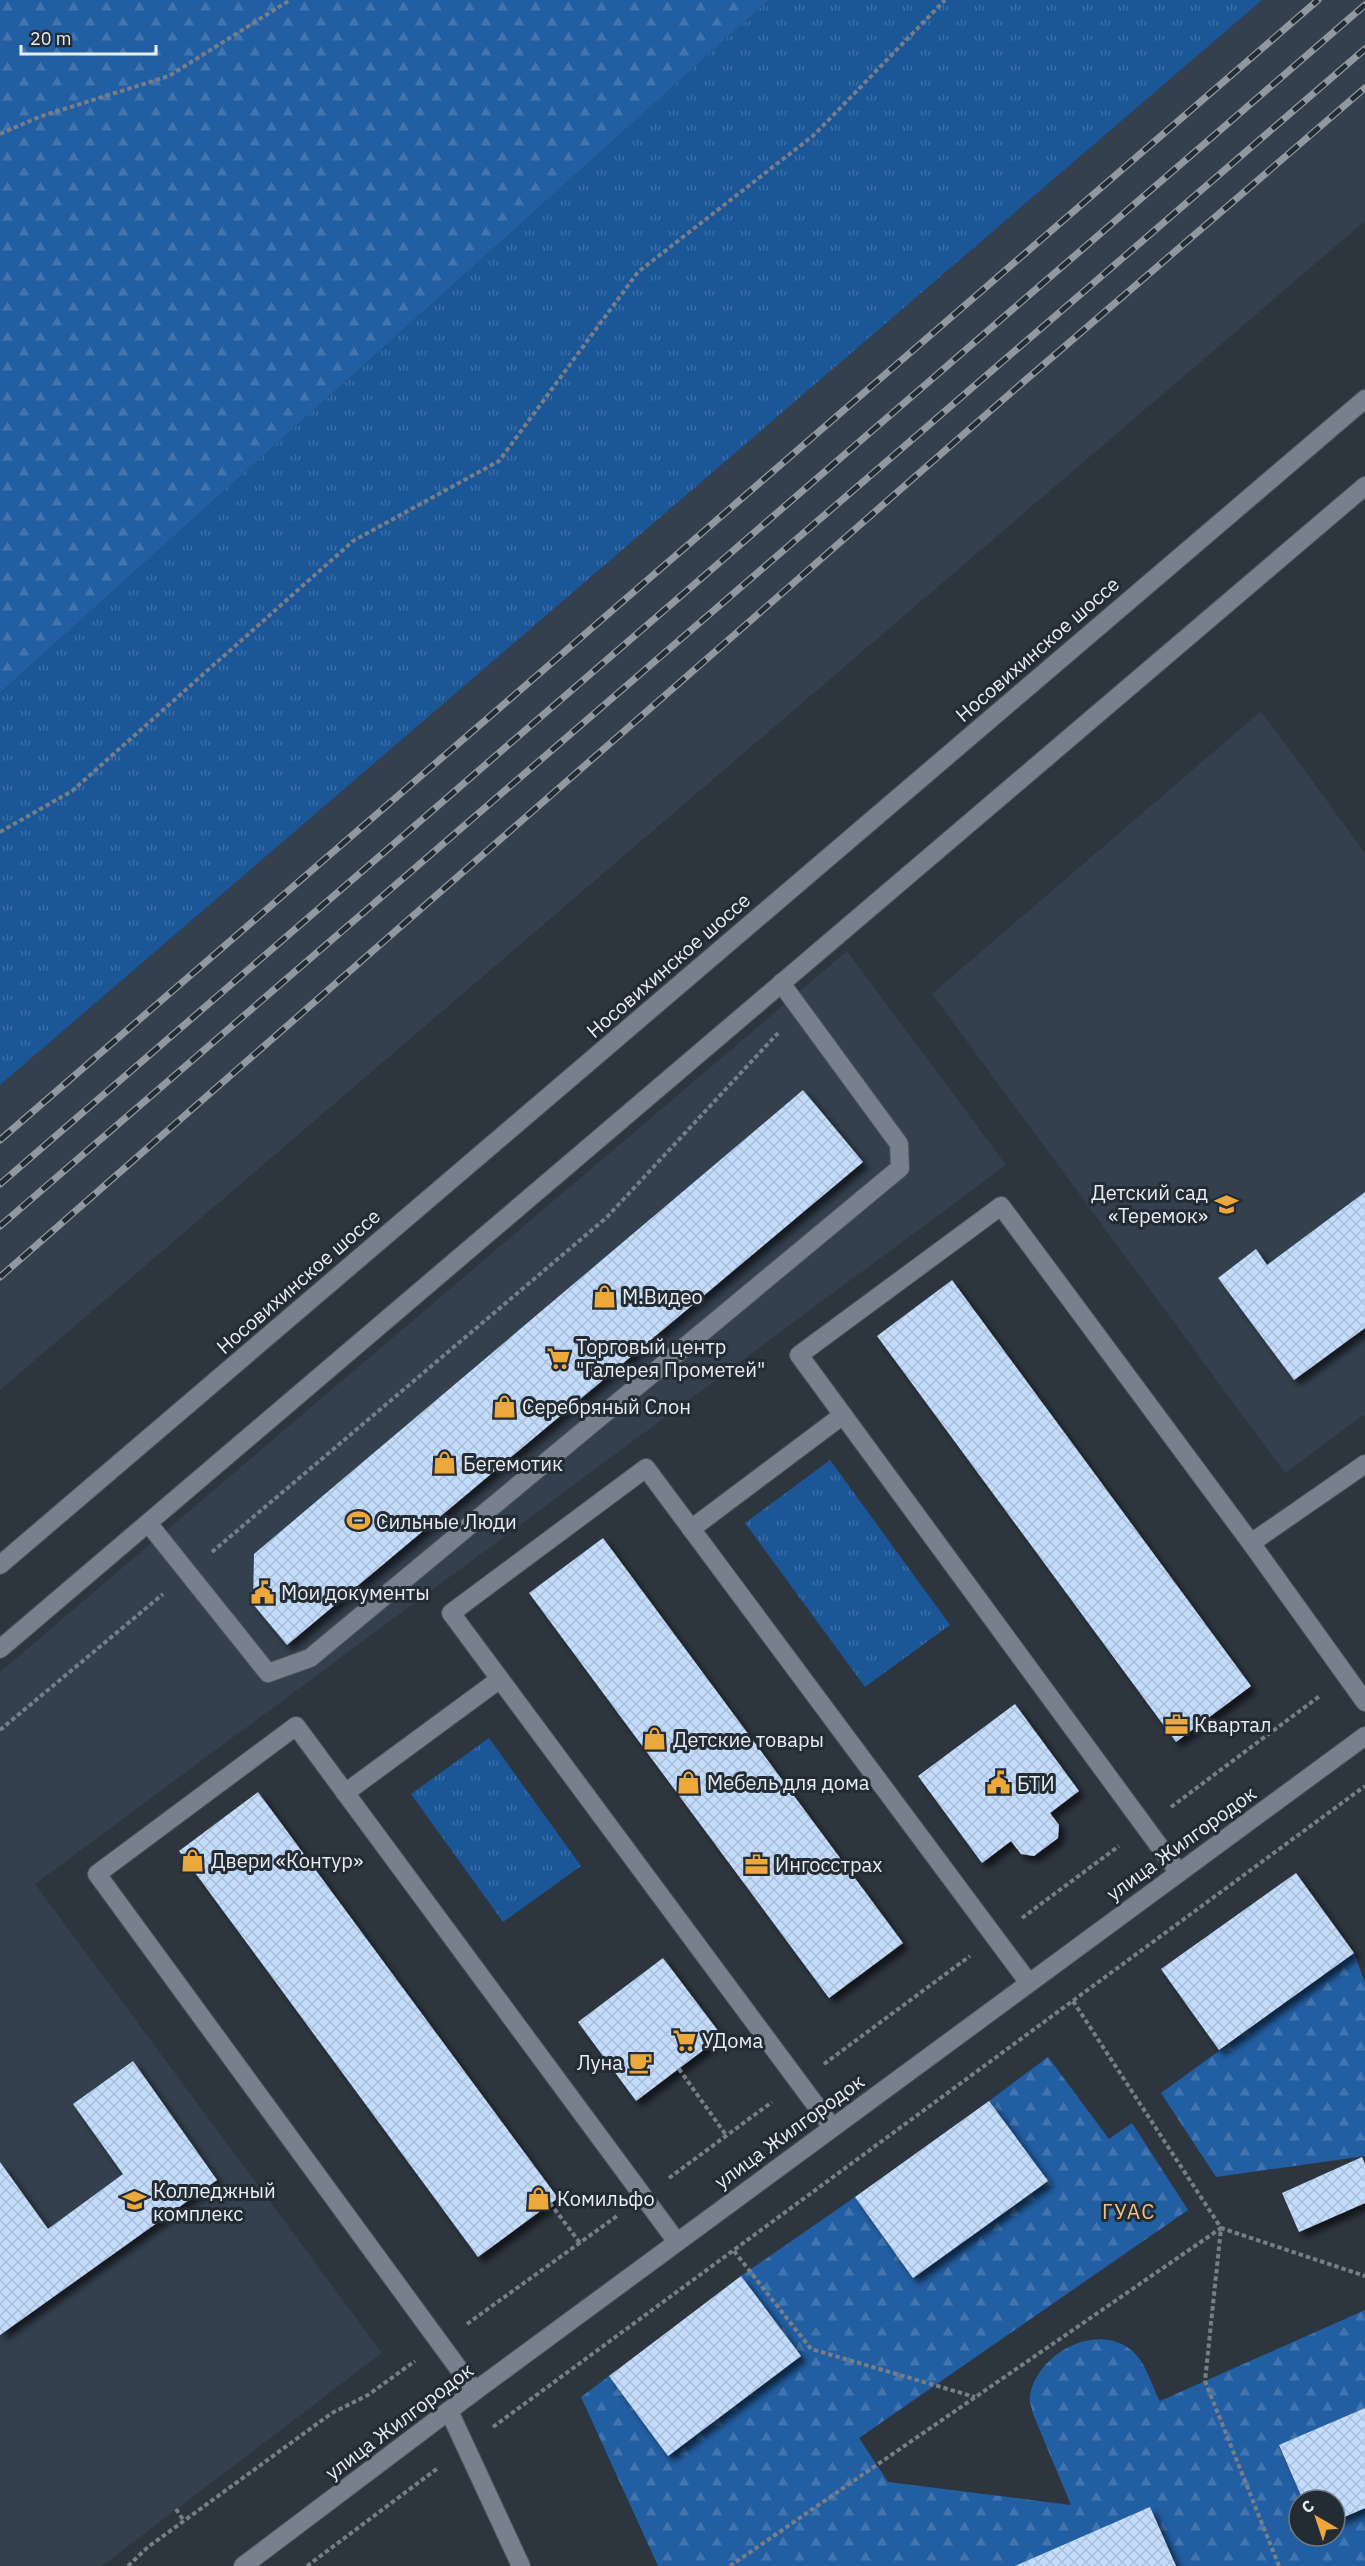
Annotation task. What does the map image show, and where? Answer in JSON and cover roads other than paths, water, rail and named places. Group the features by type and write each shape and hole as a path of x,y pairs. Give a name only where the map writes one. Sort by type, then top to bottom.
{"main road":[{"name":"Носовихинское шоссе","path":"0,1565 1365,399"},
{"path":"0,1649 1365,486"},
{"path":"147,1523 268,1673 310,1658 900,1168 899,1144 781,983"},
{"path":"1179,1873 800,1354 1001,1206 1251,1543 1365,1702"},
{"path":"691,1529 843,1415"},
{"path":"1251,1543 1365,1464"},
{"path":"832,2127 451,1613 646,1468 1029,1983"},
{"path":"345,1793 500,1679"},
{"path":"476,2391 97,1874 296,1726 677,2242"},
{"name":"улица Жилгородок","path":"243,2566 832,2127 1365,1736"},
{"path":"449,2411 513,2564"}],"railway":[{"path":"0,1140 1318,0"},
{"path":"0,1184 1365,5"},
{"path":"0,1226 1365,49"},
{"path":"0,1277 1021,384 1365,88"}],"place":[{"name":"Детский сад «Теремок»","path":"1226,1204"},
{"name":"М.Видео","path":"604,1296"},
{"name":"Торговый центр \"Галерея Прометей\"","path":"558,1358"},
{"name":"Серебряный Слон","path":"504,1406"},
{"name":"Бегемотик","path":"445,1463"},
{"name":"Сильные Люди","path":"358,1521"},
{"name":"Мои документы","path":"263,1592"},
{"name":"Квартал","path":"1176,1724"},
{"name":"Детские товары","path":"655,1739"},
{"name":"Мебель для дома","path":"689,1782"},
{"name":"БТИ","path":"999,1783"},
{"name":"Двери «Контур»","path":"193,1860"},
{"name":"Ингосстрах","path":"757,1864"},
{"name":"УДома","path":"684,2040"},
{"name":"Луна","path":"641,2062"},
{"name":"Комильфо","path":"539,2198"},
{"name":"Колледжный комплекс","path":"135,2201"}],"district":[{"name":"ГУАС","path":"1129,2211"}]}
